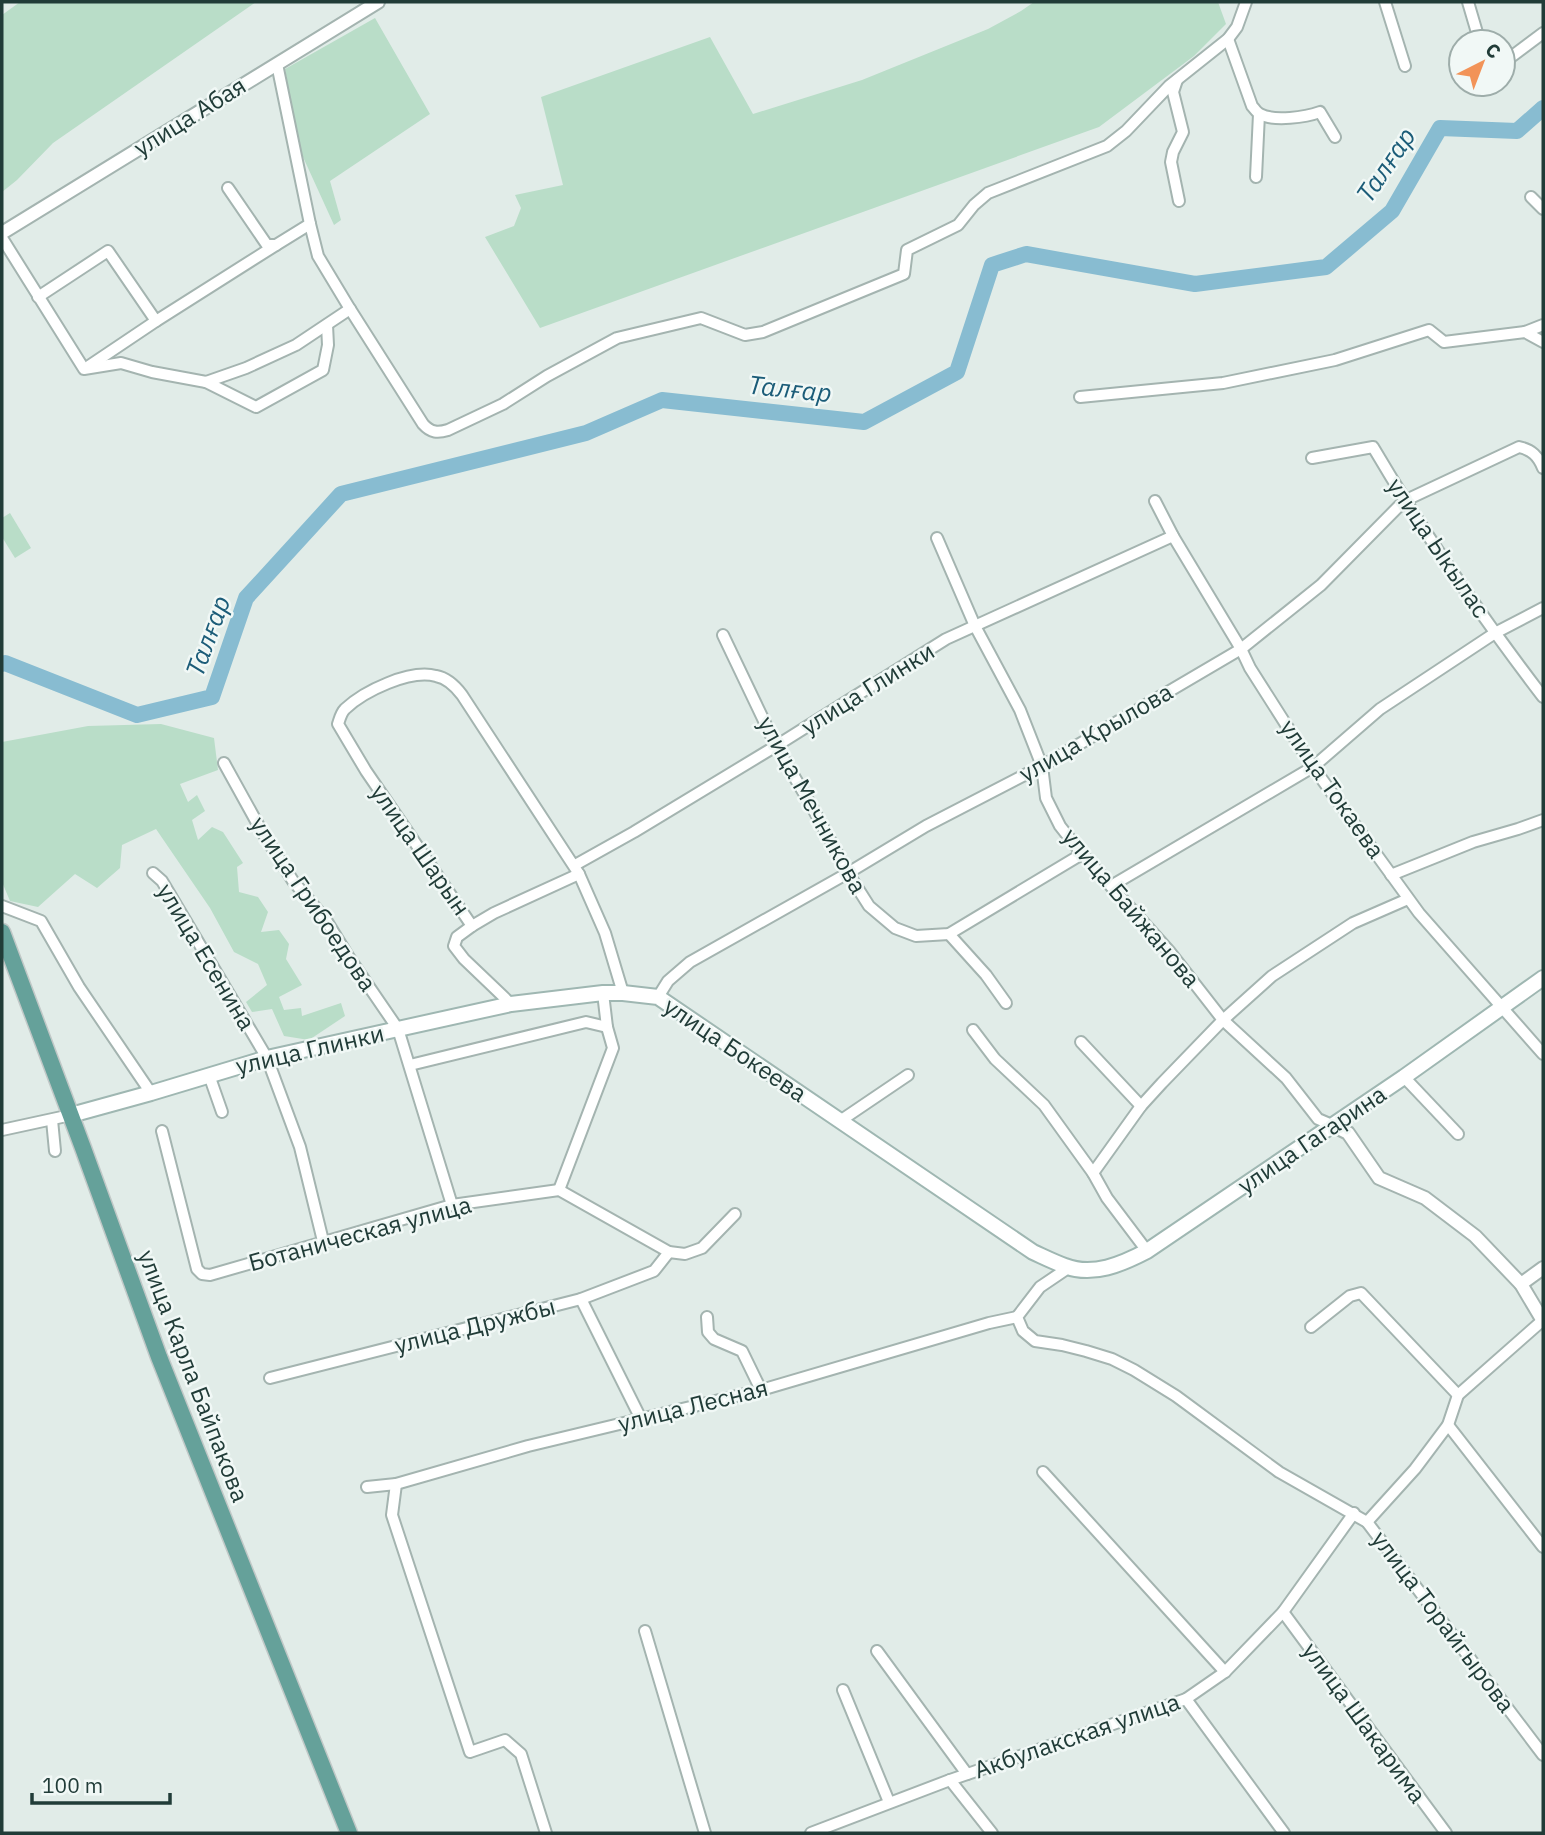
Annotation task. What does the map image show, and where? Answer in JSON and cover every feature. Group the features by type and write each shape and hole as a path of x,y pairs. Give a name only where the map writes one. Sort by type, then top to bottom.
{"main road":[{"name":"улица Карла Байпакова","path":"2,932 159,1357 349,1833"},
{"name":"улица Гагарина","path":"1068,1268 1096,1270 1122,1264 1147,1251 1404,1077 1543,978"},
{"name":"улица Глинки","path":"71,1115 267,1058 511,1004 623,993"},
{"name":"улица Бокеева","path":"623,993 658,997 1033,1252 1068,1268"}],"street":[{"name":"улица Абая","path":"2,233 378,2"},
{"path":"277,64 318,256 423,424 433,432 448,430 503,404 547,376 617,338 701,318 745,335 762,332 904,274 907,250 958,225 988,193 1107,146 1126,131 1177,80 1228,39 1237,27 1246,2"},
{"path":"1385,2 1405,66"},
{"path":"1468,2 1476,28"},
{"path":"1517,52 1543,33"},
{"path":"1228,39 1252,106 1259,114 1267,117 1296,118 1320,112 1335,137"},
{"path":"1177,80 1173,92 1174,102 1183,132 1171,162 1178,201"},
{"path":"1256,177 1259,114"},
{"path":"228,188 267,245 276,245"},
{"path":"1531,197 1543,209"},
{"path":"84,369 310,225"},
{"path":"2,238 84,369"},
{"path":"38,297 108,251 156,321"},
{"path":"206,382 246,368 296,345 350,309"},
{"path":"84,369 121,363 206,382 256,407 323,370 327,325"},
{"path":"1080,397 1223,383 1335,360 1429,330 1444,342 1525,332 1543,325"},
{"path":"1525,332 1543,342"},
{"name":"улица Ыкылас","path":"1312,458 1373,447 1404,501 1495,633 1543,697"},
{"name":"улица Крылова","path":"658,997 668,981 690,962 926,826 1042,766 1241,649 1321,585 1404,501 1519,447 1534,453 1543,468"},
{"name":"улица Токаева","path":"1155,501 1250,668 1314,767 1419,913 1543,1054"},
{"name":"улица Глинки","path":"472,926 577,869 946,639 1173,536"},
{"name":"улица Байжанова","path":"937,538 975,626 1020,710 1042,766 1046,798 1060,825 1082,854 1170,952 1223,1020 1286,1078 1318,1119 1332,1125"},
{"path":"1111,886 1314,767 1380,709 1495,633 1543,608"},
{"name":"улица Мечникова","path":"723,635 776,746 848,873 869,906 895,928 916,936 949,934 1082,854"},
{"name":"улица Шарын","path":"511,1004 454,946 457,937 472,926 366,771 338,724 340,716 345,709 380,685 411,676 436,676 454,685 577,869"},
{"name":"улица Грибоедова","path":"224,763 293,881 327,920 398,1029 452,1205"},
{"path":"1391,875 1474,842 1543,820"},
{"path":"577,869 605,933 623,993"},
{"name":"улица Есенина","path":"153,873 162,881 267,1058 300,1147 323,1241"},
{"path":"1093,1173 1141,1106 1223,1020 1272,976 1353,923 1408,899"},
{"path":"2,906 41,921 79,987 151,1093"},
{"path":"949,934 986,975 1006,1003"},
{"path":"603,993 607,1027 613,1048 559,1190 669,1252 685,1254 702,1248 735,1214"},
{"path":"410,1065 586,1021 607,1027"},
{"path":"973,1030 995,1059 1044,1105 1093,1173 1107,1198 1147,1251"},
{"path":"1082,1042 1141,1106"},
{"path":"209,1075 222,1112"},
{"path":"840,1121 908,1076"},
{"path":"1404,1077 1458,1134"},
{"path":"1348,1133 1353,1111"},
{"name":"улица Глинки","path":"2,1130 71,1115"},
{"path":"52,1120 55,1151"},
{"path":"1332,1125 1348,1133 1379,1178 1425,1198 1475,1236 1521,1284 1543,1320 1458,1395 1448,1425 1415,1469 1367,1522"},
{"name":"Ботаническая улица","path":"162,1131 197,1269 202,1274 210,1275 452,1205 559,1190"},
{"name":"улица Дружбы","path":"270,1378 581,1299 654,1271 669,1252"},
{"path":"1017,1317 1040,1287 1068,1268"},
{"path":"1521,1284 1543,1268"},
{"path":"1311,1327 1350,1296 1361,1293 1458,1395"},
{"path":"581,1299 641,1419"},
{"path":"707,1317 710,1335 742,1351 761,1390"},
{"name":"улица Лесная","path":"367,1487 396,1484 528,1446 761,1390 1017,1317"},
{"name":"улица Торайгырова","path":"1017,1317 1023,1331 1035,1340 1086,1351 1112,1359 1134,1370 1175,1396 1279,1472 1367,1522 1543,1755"},
{"path":"1448,1425 1543,1547"},
{"path":"1043,1472 1225,1672"},
{"path":"396,1484 392,1515 470,1752 505,1740 521,1754 546,1833"},
{"name":"Акбулакская улица","path":"812,1833 950,1780 1186,1699 1225,1672 1283,1612 1354,1513"},
{"name":"улица Шакарима","path":"1283,1612 1446,1833"},
{"path":"645,1630 705,1833"},
{"path":"877,1651 967,1774"},
{"path":"843,1690 889,1802"},
{"path":"1186,1699 1284,1833"},
{"path":"950,1780 992,1833"}],"green space":[{"path":"20,2 256,2 53,143 2,192 2,15"},
{"path":"1034,2 1218,2 1226,24 1194,56 1099,127 540,328 485,237 514,226 521,208 515,195 563,185 541,97 710,37 753,114 862,80 988,29"},
{"path":"375,18 430,114 330,181 341,220 334,225 298,146 285,69"},
{"path":"10,513 31,548 15,558 2,537 2,518"},
{"path":"161,724 214,738 218,770 180,784 188,802 197,795 205,811 192,820 198,840 212,827 223,832 243,863 237,867 239,892 258,897 268,912 261,932 279,930 289,944 286,959 302,985 279,997 284,1010 301,1008 302,1016 341,1003 345,1016 309,1040 284,1036 272,1009 252,1012 246,1002 267,985 258,964 234,952 210,908 156,829 122,845 120,868 97,888 75,874 38,907 10,901 2,882 2,742 88,726"}],"waterway":[{"name":"Талғар","path":"2,664 137,715 212,697 246,598 341,494 586,433 662,400 864,422 957,372 992,265 1026,254 1195,284 1326,267 1392,211 1440,128 1517,131 1543,108"}]}
